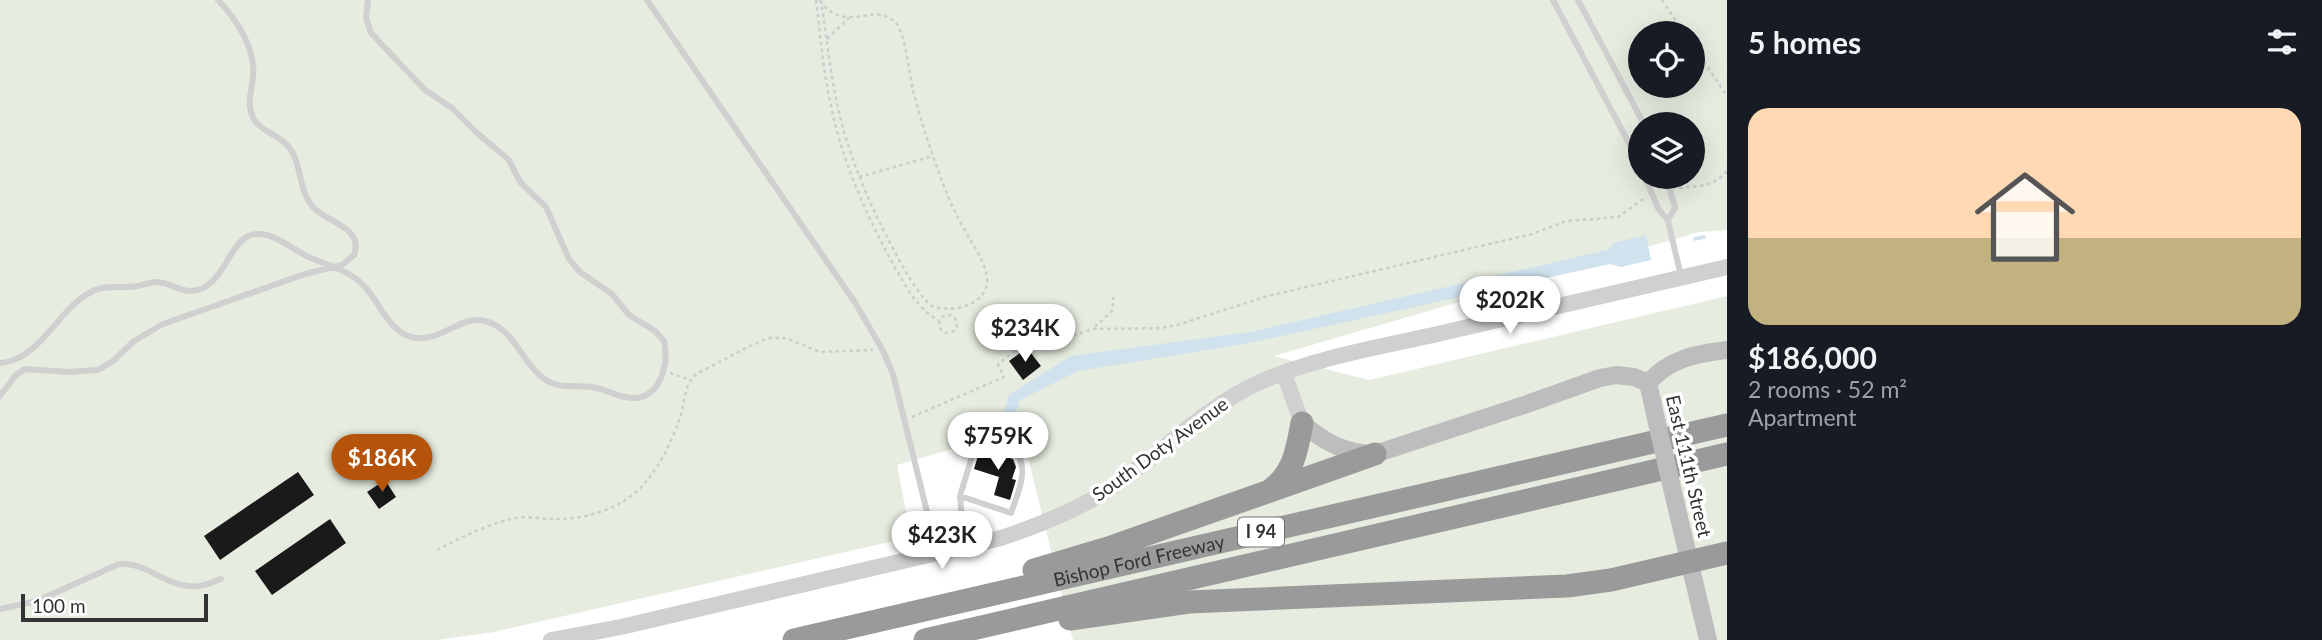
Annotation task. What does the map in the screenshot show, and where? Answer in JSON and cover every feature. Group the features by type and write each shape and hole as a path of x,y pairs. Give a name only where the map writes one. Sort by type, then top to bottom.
{"highway":[{"path":"1268,492 1283,481 1291,469 1302,424"},
{"name":"Bishop Ford Freeway","path":"794,640 1727,425"},
{"path":"921,611 1017,575 1108,548 1376,454"},
{"name":"Bishop Ford Freeway","path":"925,640 1727,454"},
{"path":"1018,619 1063,620 1189,602 1567,586 1612,580 1727,553"}],"main road":[{"path":"1302,424 1332,445 1358,453 1376,454 1600,378 1616,375 1634,377 1648,383 1665,366 1678,359 1727,350"},
{"name":"East 111th Street","path":"1648,383 1708,640"}],"street":[{"name":"South Doty Avenue","path":"551,640 621,627 937,554 1051,521 1076,509 1128,476 1194,421 1259,383 1351,354 1727,267"},
{"path":"1284,374 1302,424"}],"lane":[{"path":"0,396 16,375 25,369 68,372 98,370 113,361 134,341 163,324 305,274 342,265 354,255 354,239 347,230 312,206 304,196 291,150 253,117 248,103 253,74 248,48 237,23 218,0"},
{"path":"0,363 24,355 85,295 102,288 156,282 190,292 205,288 222,272 237,244 247,236 266,235 351,275 361,283 391,323 404,334 432,337 467,321 486,321 501,329 533,370 556,385 596,387 629,398 637,398 650,391 664,371 665,347 660,336 629,315 612,295 580,272 569,259 546,207 520,182 509,160 452,107 425,90 371,33 366,18 368,0"},
{"path":"647,0 856,304 883,351 906,420 937,554"},
{"path":"1553,0 1628,141"},
{"path":"1578,0 1638,112"},
{"path":"1650,189 1658,208 1668,220 1682,278"},
{"path":"1668,220 1675,207 1671,189"},
{"path":"960,496 1011,513 1021,480 1022,466 1019,458 1011,449 977,440 960,496 964,547"},
{"path":"0,609 37,601 118,564 127,563 174,584 189,587 221,579"}],"path":[{"path":"1662,0 1676,21"},
{"path":"819,1 834,14 852,16"},
{"path":"819,1 838,107 859,177 893,249 930,305 939,308 965,306 982,293 987,276 951,204 933,156 914,94 898,27 892,19 878,12 866,12 852,16 839,25 827,39"},
{"path":"819,1 830,103 852,178 879,239 911,295 921,309 940,321"},
{"path":"1705,63 1727,96"},
{"path":"859,177 933,156"},
{"path":"1705,184 1720,179 1727,171"},
{"path":"1093,329 1161,328 1177,325 1268,296 1532,234 1558,223 1618,217 1639,201 1653,195"},
{"path":"906,420 1004,377 998,364 1034,336 1046,344 1093,329 1114,310 1114,297"},
{"path":"952,315 957,325 954,331 947,333 940,327 940,321 944,316 952,315"},
{"path":"1041,341 1049,322"},
{"path":"437,550 460,538 513,518 564,520 603,510 630,497 648,478 668,447 684,408 690,380 698,373 769,338 786,338 820,352 883,351"},
{"path":"664,371 690,380"}],"shaded area":[{"path":"0,0 1727,0 1727,230 1699,232 1274,356 1369,380 1727,296 1727,640 1073,640 1021,429 897,465 911,537 494,632 437,640 0,640"}],"water":[{"path":"1646,235 1651,260 1621,267 1610,264 1249,343 1078,371 1020,400 1012,425 999,430 1009,395 1071,356 1250,332 1608,250 1614,243"}],"building":[{"path":"1027,348 1041,366 1023,380 1009,361"},
{"path":"980,449 1013,459 1016,467 1012,479 1016,480 1010,500 994,495 999,477 974,469"},
{"path":"298,472 314,495 220,560 204,536"},
{"path":"385,480 396,497 379,509 367,492"},
{"path":"330,519 346,543 272,595 255,571"}],"waterway":[{"path":"1695,239 1704,237"},
{"path":"1004,434 1007,424"}]}
